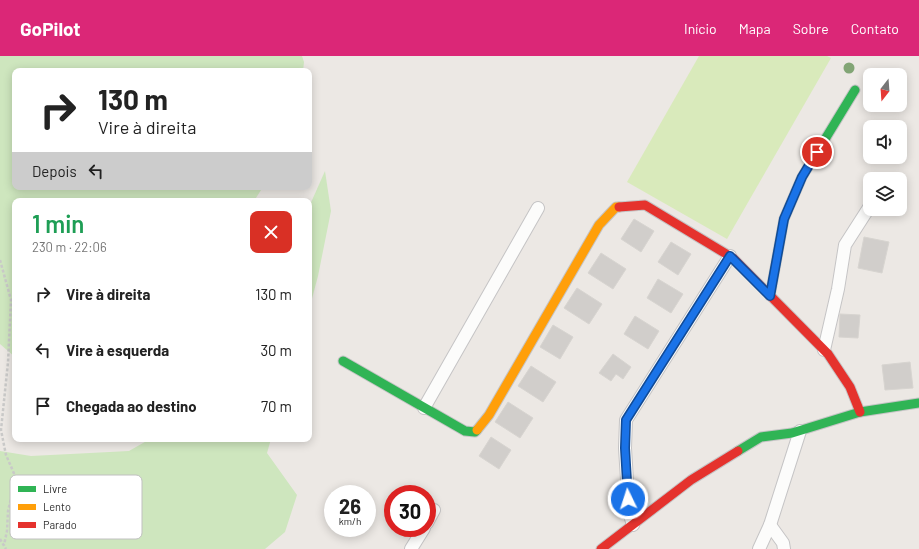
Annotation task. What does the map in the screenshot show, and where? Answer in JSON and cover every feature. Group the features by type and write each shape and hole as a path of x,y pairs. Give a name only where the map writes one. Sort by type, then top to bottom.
{"street":[{"path":"770,296 784,219 802,177 855,90"},
{"path":"343,361 464,431 475,432 489,415 599,225 616,207 645,205 730,256 824,350 850,387 860,412"},
{"path":"424,408 538,208"},
{"path":"824,350 838,289 845,245 864,216"},
{"path":"633,525 629,512 625,448 626,420 730,256"},
{"path":"601,549 691,480 760,437 792,433 860,412 919,403"},
{"path":"759,549 770,525 800,431"},
{"path":"770,525 783,543 784,549"},
{"path":"411,549 418,537"}],"path":[{"path":"0,260 11,300 8,362 1,430 6,454 15,475"},
{"path":"4,545 10,503"},
{"path":"0,538 6,549"}],"green space":[{"path":"0,56 302,56 304,62 303,68 12,68 12,190 261,190 256,198 12,198 12,354 0,344"},
{"path":"699,56 827,56 831,58 727,239 627,182"},
{"path":"325,171 331,211 312,299 312,200"},
{"path":"145,442 270,442 267,453 297,495 285,532 265,549 0,549 0,451 31,456 129,451"}],"building":[{"path":"634,219 654,231 641,252 621,239"},
{"path":"864,237 889,242 882,273 858,268"},
{"path":"671,242 691,254 678,275 658,262"},
{"path":"601,253 626,269 613,289 588,273"},
{"path":"658,279 683,294 671,313 647,298"},
{"path":"577,288 602,304 589,324 564,308"},
{"path":"840,314 860,315 858,338 839,337"},
{"path":"635,316 659,331 648,349 624,334"},
{"path":"553,325 573,337 560,359 540,347"},
{"path":"613,354 631,367 623,379 616,374 611,381 599,373"},
{"path":"910,362 913,388 885,390 882,365"},
{"path":"531,366 556,382 543,402 518,386"},
{"path":"508,402 533,418 520,438 495,422"},
{"path":"491,437 511,450 499,469 479,456"}],"traffic: fast":[{"path":"770,296 784,219 802,177 855,90"},
{"path":"343,361 465,431 475,432 477,430"},
{"path":"738,451 761,437 792,433 860,412 919,403"}],"traffic: slow":[{"path":"477,430 489,415 599,225 616,207 619,207"}],"traffic: jam":[{"path":"619,207 645,205 733,258 828,354 850,387 860,412"},
{"path":"601,549 691,480 738,451"}],"route":[{"path":"628,499 625,448 626,420 730,256 770,296 784,219 802,177 817,152"}]}
